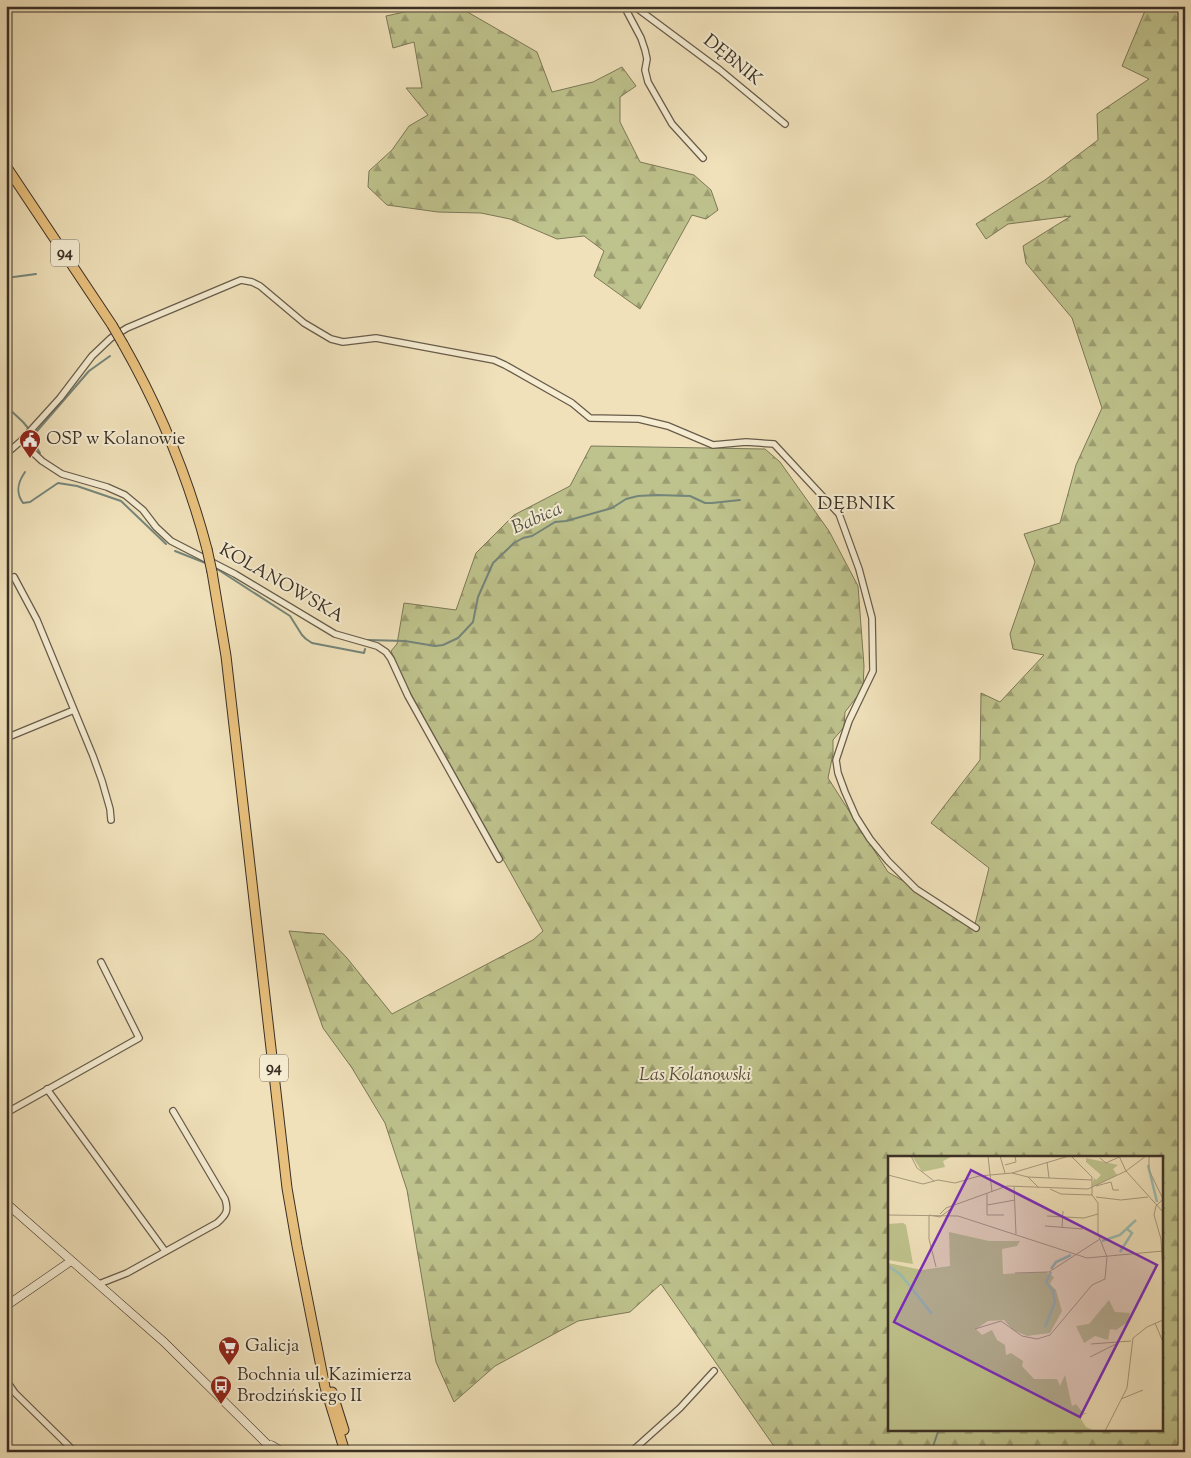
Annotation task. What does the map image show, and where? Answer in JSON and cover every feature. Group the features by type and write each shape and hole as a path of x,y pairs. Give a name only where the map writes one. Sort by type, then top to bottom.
{"main road":[{"name":"94","path":"6,166 123,344 152,397 167,430 199,518 212,572 226,656 296,1246 328,1398 345,1452"},
{"path":"6,1203 164,1342 275,1452"},
{"path":"6,1306 71,1261"},
{"name":"94","path":"316,1336 351,1452"},
{"path":"265,1442 283,1452"}],"street":[{"path":"624,6 641,38 645,50 647,59 645,70 648,82 672,124 704,158"},
{"name":"DĘBNIK","path":"634,6 720,70 785,124"},
{"path":"6,454 21,441 60,398 92,356 111,338 127,328 241,280 260,286 304,323 330,339 343,342 376,338 494,360 572,403 590,418 638,419 668,426 713,445 746,442 774,444 840,514 859,569 872,618 873,672 849,721 836,760 838,774 845,792 856,817 870,839 888,861 916,889 976,928"},
{"name":"KOLANOWSKA","path":"21,441 42,461 62,474 107,487 126,495 143,510 156,527 171,541 235,574 335,634 377,646 386,652 408,696 499,859"},
{"path":"14,577 37,620 74,710 102,781 111,820"},
{"path":"6,738 74,710"},
{"path":"6,1113 139,1038 101,962"},
{"path":"47,1089 165,1251"},
{"path":"99,1284 127,1273 217,1223 226,1215 228,1207 225,1199 173,1111"},
{"path":"632,1452 680,1408 714,1372"},
{"path":"6,1380 15,1393 75,1452"}],"green space":[{"path":"432,6 457,6 537,52 552,92 593,82 622,67 636,86 620,97 620,122 640,162 694,175 711,190 718,210 706,219 692,215 640,309 594,276 604,251 584,236 557,239 510,219 481,213 438,212 387,205 368,187 369,171 392,150 409,126 428,115 406,88 422,88 414,42 393,48 386,16"},
{"name":"Las Kolanowski","path":"1147,6 1185,7 1185,1452 778,1452 661,1284 630,1312 578,1321 495,1366 454,1402 436,1362 407,1190 385,1123 352,1068 323,1028 289,931 324,934 347,958 392,1014 533,940 543,931 402,678 391,651 397,644 404,603 456,610 476,553 514,515 570,486 591,446 765,449 780,462 829,531 858,586 864,666 863,689 845,712 844,727 833,740 833,754 828,778 888,872 975,924 989,868 931,823 980,760 981,693 1000,702 1044,655 1013,649 1010,634 1035,562 1024,534 1060,523 1076,465 1102,408 1072,318 1026,263 1023,246 1071,216 1008,224 986,239 976,224 1045,180 1098,140 1097,114 1149,79 1122,66"}],"waterway":[{"path":"6,278 36,274"},
{"path":"40,453 31,438 89,371 110,356"},
{"name":"Babica","path":"6,406 28,428"},
{"name":"Babica","path":"25,472 18,487 23,503 30,502 58,483 77,486 121,501 166,544"},
{"name":"Babica","path":"368,640 405,641 435,646 443,645 458,638 473,622 478,597 493,563 514,543 532,536 555,522 566,521 612,508 626,499 638,496 690,496 705,503 740,500"},
{"name":"Babica","path":"175,551 208,564"},
{"name":"Babica","path":"214,567 290,616 302,635 312,643 364,653 365,649"},
{"path":"931,1452 939,1430"}],"place":[{"name":"OSP w Kolanowie","path":"30,459"},
{"name":"Galicja","path":"229,1366"},
{"name":"Bochnia ul. Kazimierza Brodzińskiego II","path":"221,1405"}],"district":[{"name":"DĘBNIK","path":"857,504"}]}
